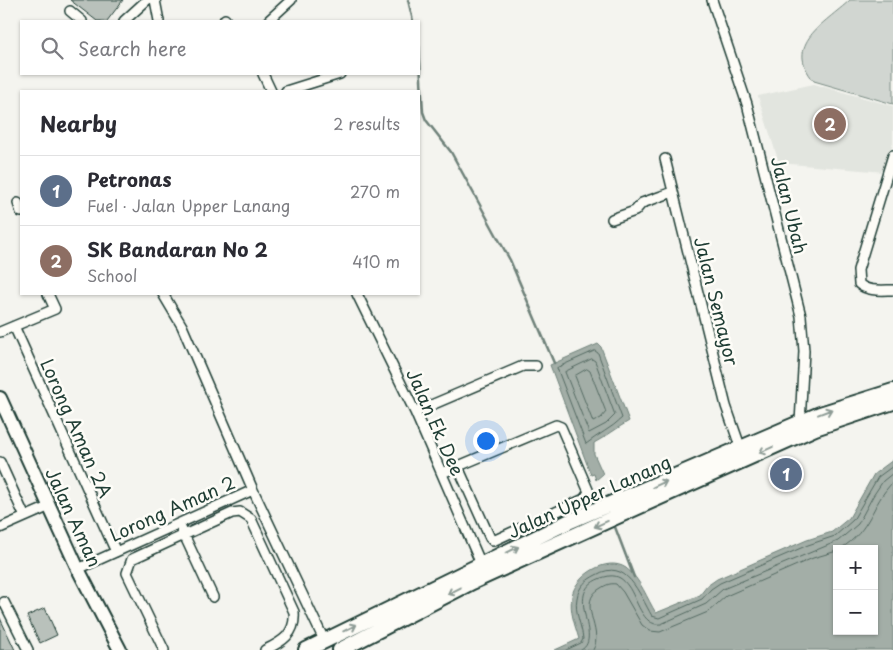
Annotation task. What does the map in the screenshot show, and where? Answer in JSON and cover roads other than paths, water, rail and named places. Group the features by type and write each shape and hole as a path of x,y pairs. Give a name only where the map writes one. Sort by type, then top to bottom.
{"main road":[{"name":"Jalan Upper Lanang","path":"306,650 568,522 851,402 893,391"},
{"name":"Jalan Upper Lanang","path":"340,650 472,582 622,514 815,428 893,402"}],"street":[{"path":"125,20 148,0"},
{"path":"156,0 159,20"},
{"path":"269,20 291,0"},
{"name":"Jalan Ubah","path":"712,0 747,104 801,316 804,351 800,423"},
{"path":"70,12 81,20"},
{"path":"263,75 271,90"},
{"path":"289,90 337,75"},
{"path":"893,155 858,270 859,284 870,290 893,290"},
{"name":"Jalan Semayor","path":"665,160 724,398 742,449"},
{"path":"612,219 635,210 642,203 673,192"},
{"path":"0,332 54,310 48,295"},
{"path":"164,295 182,326 253,490 324,640"},
{"name":"Jalan Ek Dee","path":"357,295 415,412 481,564"},
{"name":"Lorong Aman 2A","path":"14,326 110,543 116,552"},
{"path":"415,412 523,366 536,366"},
{"name":"Jalan Aman","path":"0,398 78,569 120,650"},
{"path":"442,474 458,467 559,426 589,489 584,499 495,541 491,540 458,467"},
{"path":"0,462 24,517"},
{"name":"Lorong Aman 2","path":"78,569 253,490"},
{"path":"0,528 50,506"},
{"path":"209,510 214,522"},
{"path":"562,510 568,522"},
{"path":"164,650 127,573 132,559 240,512 251,520 294,612 295,618 289,636 284,641 267,650"},
{"path":"179,524 213,597"},
{"path":"151,536 158,548"},
{"path":"4,602 28,650"}],"water":[{"path":"598,344 601,347 629,421 594,443 594,454 603,474 596,480 594,474 591,475 550,365"},
{"path":"893,460 893,650 555,650 579,639 572,613 571,602 574,589 585,575 601,566 610,564 626,568 640,583 656,613 700,595 707,586 717,579 807,540 832,532 849,518 874,474"}],"waterway":[{"path":"408,0 413,20"},
{"path":"420,62 423,112 426,120 451,152 510,260 554,363"},
{"path":"615,527 634,577"}],"place":[{"name":"SK Bandaran No 2","path":"830,124"},
{"name":"Petronas","path":"786,474"}]}
